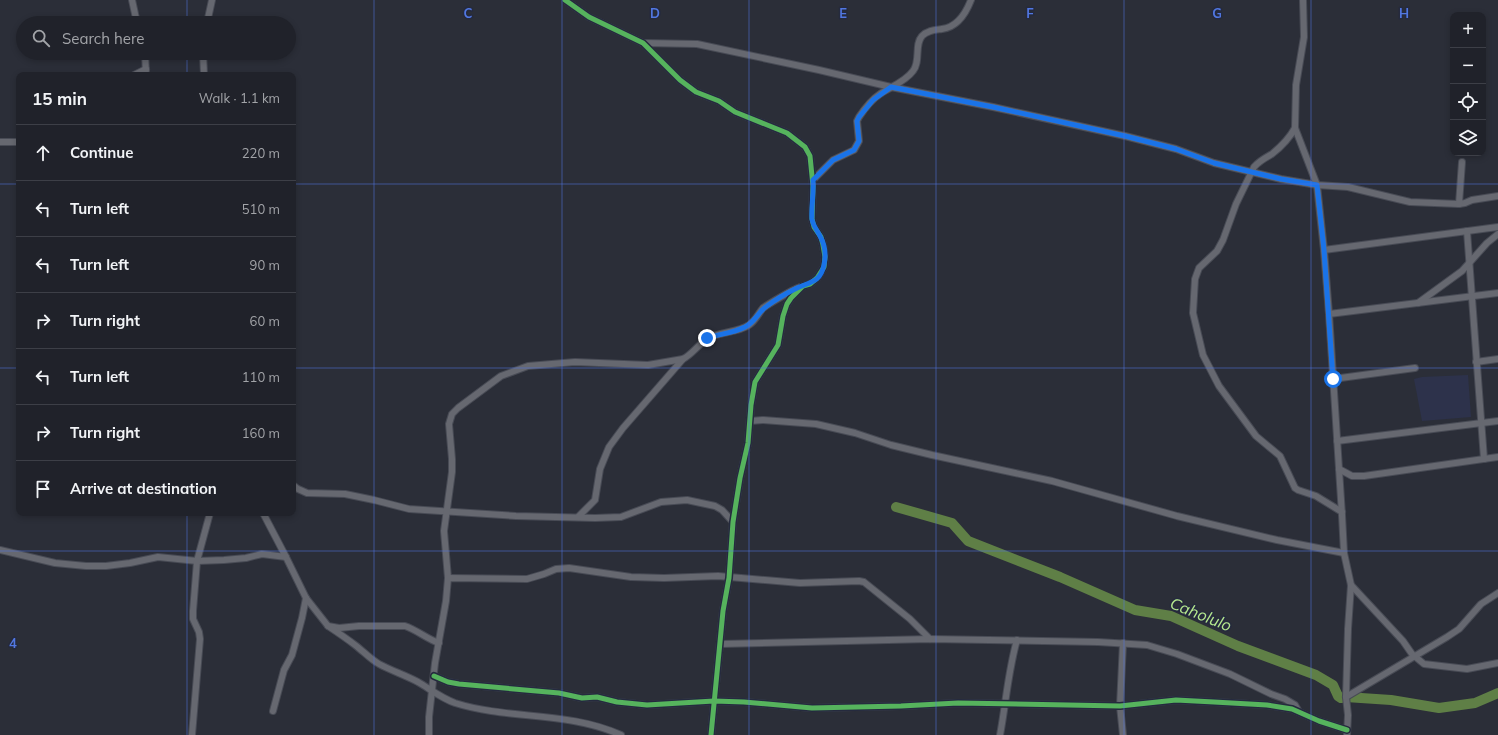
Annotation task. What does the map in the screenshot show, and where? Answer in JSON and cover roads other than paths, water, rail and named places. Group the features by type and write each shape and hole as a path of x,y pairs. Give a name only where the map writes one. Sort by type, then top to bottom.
{"street":[{"path":"132,0 135,16"},
{"path":"209,16 212,0"},
{"path":"429,735 429,716 434,676 448,586 444,542 452,459 449,430 452,414 495,380 528,366 554,363 648,365 683,359 688,357 707,338 738,330 751,324 763,309 770,304 797,287 810,284 821,274 824,267 824,245 821,237 814,227 812,219 813,180 810,156 806,147 786,133 735,112 719,101 696,92 680,80 643,44 589,17 565,0"},
{"path":"813,180 833,160 854,150 859,141 857,121 859,117 873,100 908,76 916,67 919,44 922,37 932,30 953,26 962,16 971,0"},
{"path":"434,676 448,682 459,684 559,693 582,698 597,697 610,701 647,705 714,701 812,708 958,704 1120,706 1176,700 1267,705 1298,710 1347,733 1348,715 1346,697 1351,584 1344,553 1324,250 1317,185 1295,128 1296,85 1304,36 1303,0"},
{"path":"643,44 697,44 891,87 993,107 1125,136 1176,149 1214,163 1251,172 1317,185 1348,188 1410,202 1459,204 1472,200 1498,196"},
{"path":"145,60 146,72"},
{"path":"203,60 204,72"},
{"path":"1295,128 1288,141 1258,163 1251,172 1236,204 1223,240 1217,251 1199,268 1196,274 1193,292 1193,313 1203,355 1219,386 1256,436 1280,456 1295,488 1316,496 1342,512"},
{"path":"0,142 16,142"},
{"path":"1459,204 1462,162"},
{"path":"1324,250 1498,227"},
{"path":"1467,231 1484,459"},
{"path":"1417,304 1462,271 1487,243 1498,234"},
{"path":"711,735 720,644 729,578 733,522 740,478 748,443 751,405 755,382 778,346 783,316 787,304 803,286"},
{"path":"1329,314 1498,293"},
{"path":"578,518 594,500 600,469 609,447 623,428 683,359"},
{"path":"1476,362 1498,359"},
{"path":"1333,379 1415,368"},
{"path":"750,421 763,420 816,424 855,433 891,445 932,455 1052,481 1177,516 1277,540 1344,553"},
{"path":"1337,441 1498,421"},
{"path":"1339,469 1352,476 1364,476 1498,457"},
{"path":"296,487 308,493 345,494 409,509 516,516 578,518 621,517 661,502 686,500 715,506 722,510 733,522"},
{"path":"192,735 200,640 193,615 197,560 209,516"},
{"path":"265,516 306,598 328,626 355,645 378,664 418,682 432,692 454,703 508,714 559,718 608,729 621,735"},
{"path":"0,550 55,563 86,566 106,566 158,557 197,560 246,558 262,554 286,557"},
{"path":"448,578 527,579 556,569 569,568 631,577 664,578 718,576 800,583 864,582 910,619 930,639"},
{"path":"1351,584 1414,655 1424,664 1457,669 1475,668 1498,663"},
{"path":"1346,697 1459,629 1482,604 1498,593"},
{"path":"273,711 284,670 292,655 306,598"},
{"path":"328,626 339,628 359,626 405,626 439,643"},
{"path":"720,644 930,639 1123,643 1152,646 1230,674 1271,694 1285,699 1295,705 1298,710"},
{"path":"1000,735 1006,705 1012,656 1017,640"},
{"path":"1123,643 1120,706 1123,735"}],"waterway":[{"name":"Caholulo","path":"896,507 952,523 968,541 1060,577 1135,610 1171,616 1238,646 1316,675 1333,685 1338,696 1341,698 1391,700 1439,708 1475,703 1498,693"}]}
